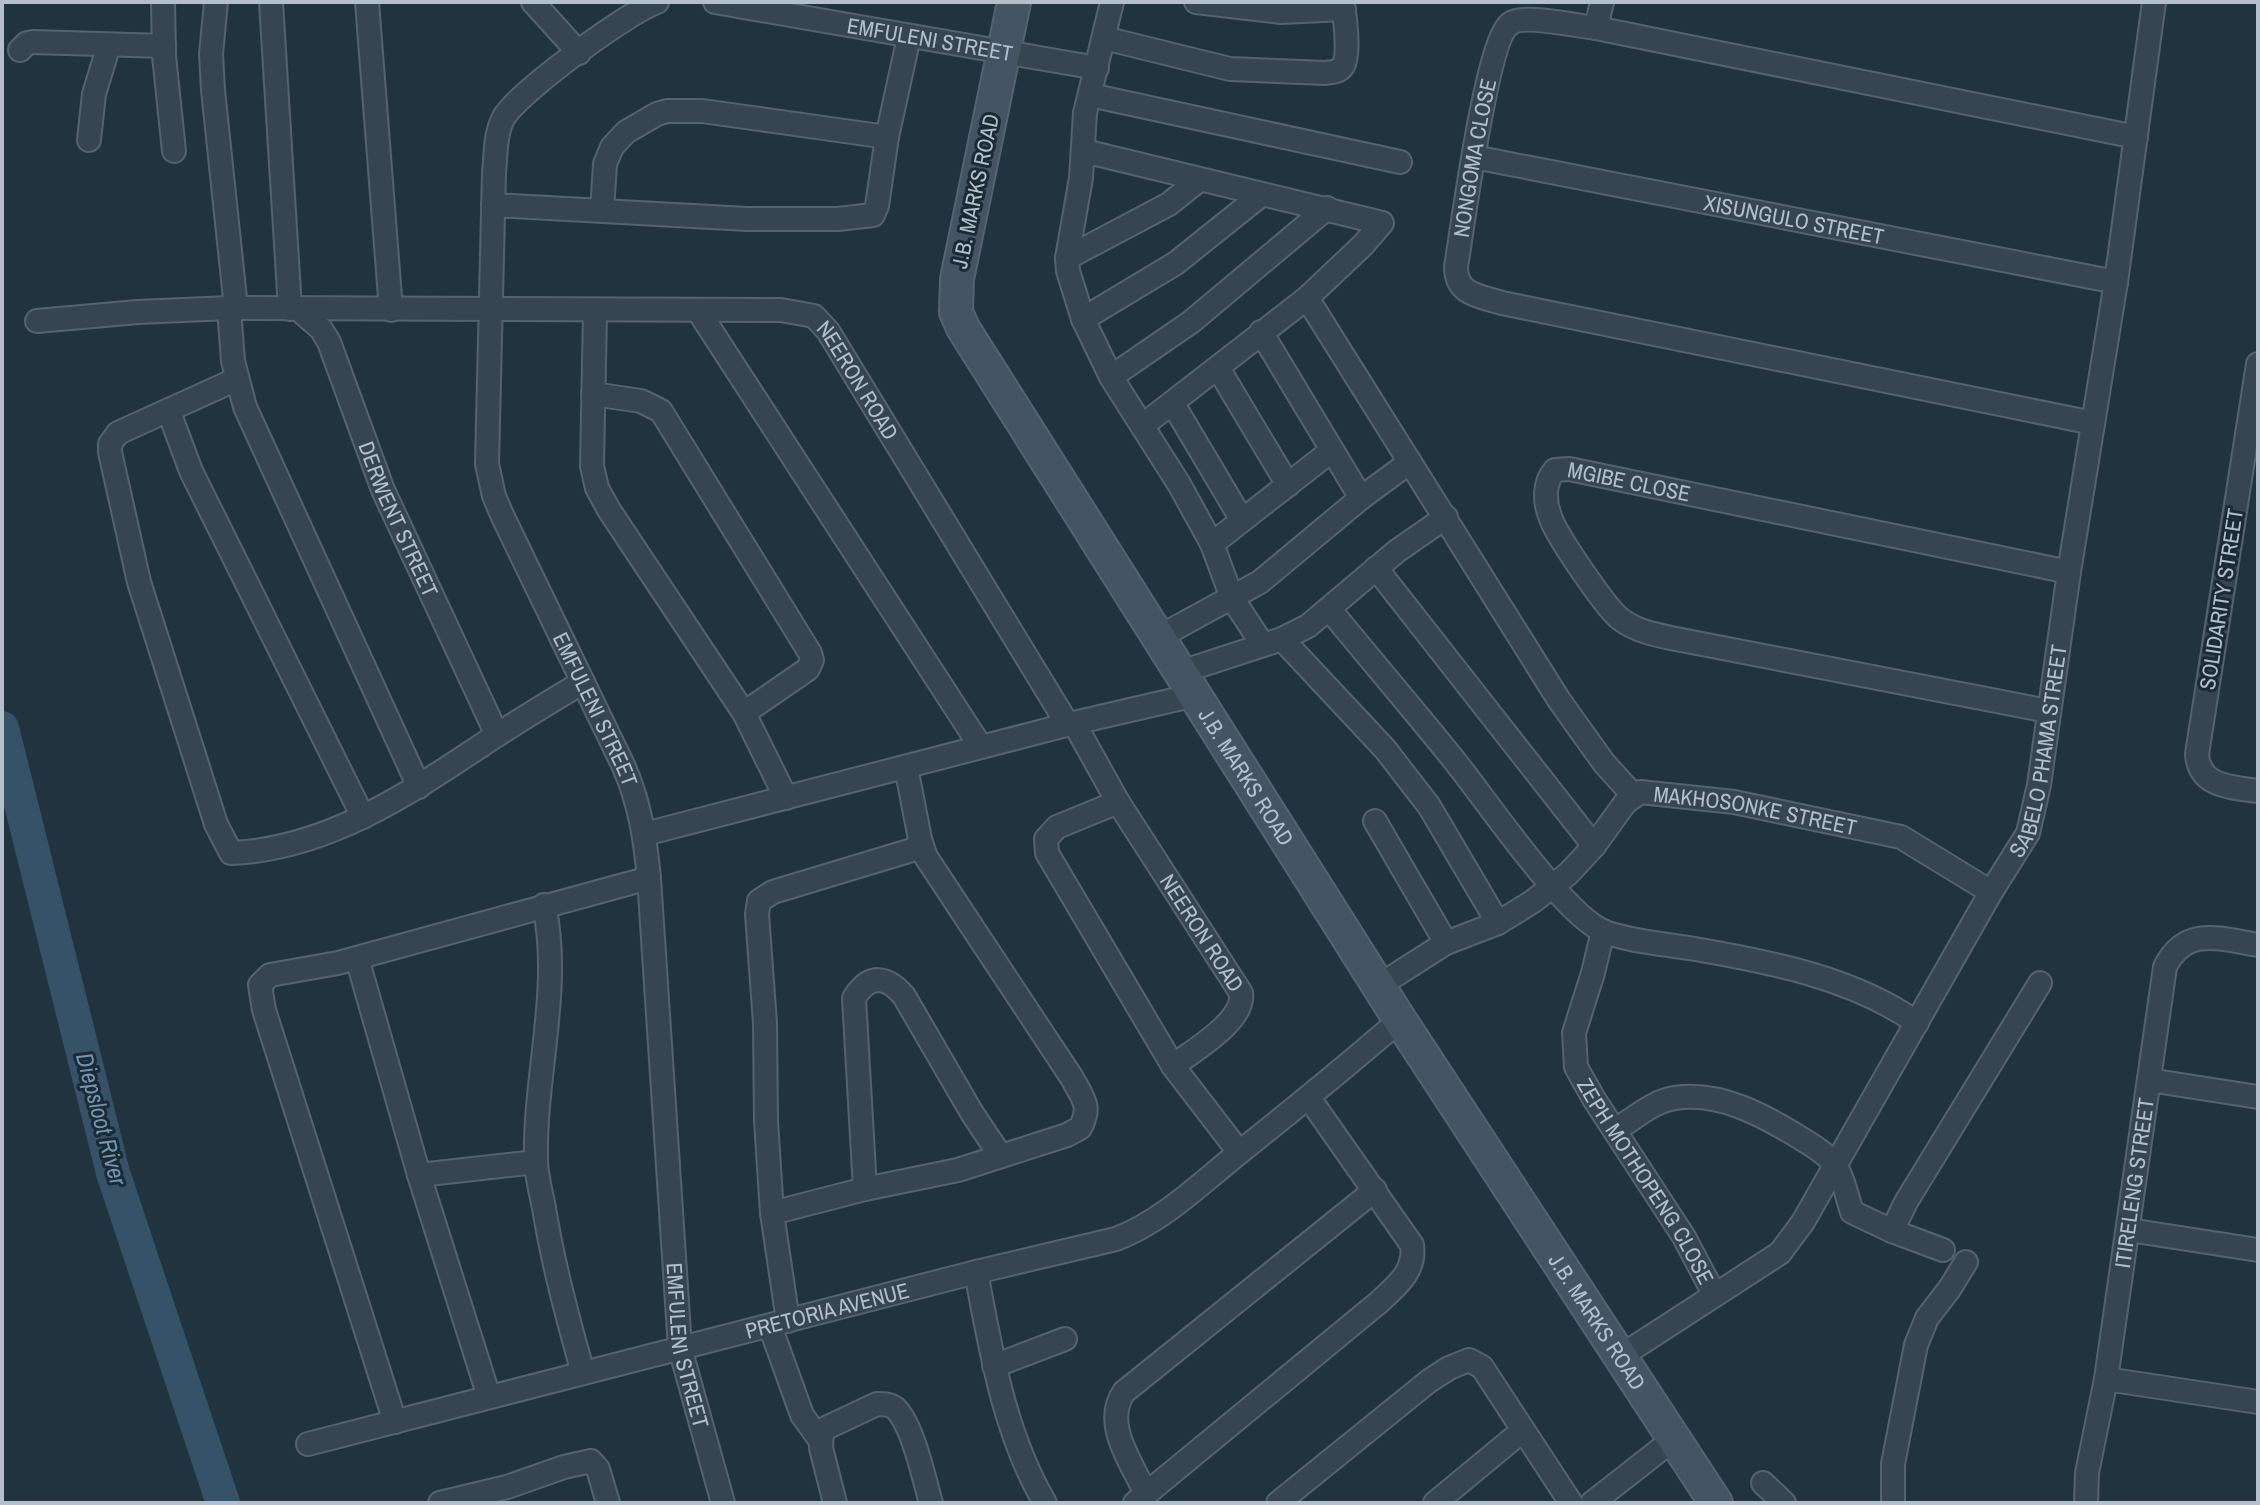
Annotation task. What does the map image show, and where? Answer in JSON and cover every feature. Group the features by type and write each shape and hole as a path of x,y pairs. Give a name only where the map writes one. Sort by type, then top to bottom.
{"street":[{"path":"163,2 174,151"},
{"path":"216,2 211,54 213,90 233,308 231,350 237,379 245,407 419,787"},
{"path":"271,2 294,309"},
{"path":"367,2 391,310"},
{"path":"533,2 579,53"},
{"name":"EMFULENI STREET","path":"657,2 633,12 579,53 520,98 503,119 497,138 493,205 487,432 489,480 502,515 631,785 645,834 680,1348 723,1503"},
{"name":"J.B. MARKS ROAD","path":"1014,2 957,279 956,312 976,351 1048,460 1400,1020 1716,1503"},
{"path":"1112,2 1085,113 1084,151 1067,258 1083,319 1111,377 1212,544 1232,598 1273,642 1385,749 1429,806 1498,923"},
{"path":"1104,38 1230,69 1325,73 1337,71 1346,57 1343,6 1281,12 1196,2"},
{"path":"1596,28 1602,2"},
{"name":"SABELO PHAMA STREET","path":"1621,1356 1780,1253 1803,1222 1991,892 2028,833 2039,785 2069,572 2116,282 2154,2"},
{"name":"EMFULENI STREET","path":"729,3 1097,68"},
{"name":"NONGOMA CLOSE","path":"2093,423 1502,303 1462,288 1456,276 1474,157 1496,47 1504,29 1518,20 1596,28 2136,137"},
{"path":"493,205 747,219 873,215 909,37"},
{"path":"20,50 33,42 164,46"},
{"path":"89,140 94,94 109,45"},
{"path":"1090,95 1400,162"},
{"path":"602,211 605,164 612,147 626,132 667,111 702,111 887,137"},
{"path":"1084,151 1382,223 1307,298 1142,426"},
{"name":"XISUNGULO STREET","path":"1474,157 2116,282"},
{"path":"1067,258 1169,204 1199,180"},
{"path":"1083,319 1176,263 1261,195"},
{"path":"1111,377 1191,322 1327,208"},
{"path":"1307,298 1559,700 1604,763 1633,795"},
{"name":"NEERON ROAD","path":"37,321 233,308 781,310 814,316 837,344 1118,802 1237,985 1242,1003 1232,1020 1173,1066"},
{"name":"DERWENT STREET","path":"294,309 321,329 329,342 383,490 497,735"},
{"path":"595,311 592,466 597,488 744,713 786,798"},
{"path":"699,312 981,747"},
{"path":"1261,332 1361,498"},
{"name":"SOLIDARITY STREET","path":"2258,364 2197,754 2201,773 2208,781 2258,791"},
{"path":"1218,368 1288,485"},
{"path":"237,379 118,433 110,444 139,582 216,824 231,853 293,844 363,817 419,787 583,682"},
{"path":"593,394 641,401 661,411 810,653 812,660 808,669 744,713"},
{"path":"1173,404 1242,520"},
{"path":"169,412 191,471 363,817"},
{"path":"1212,544 1331,451"},
{"path":"1159,637 1260,582 1361,498 1410,462"},
{"name":"MGIBE CLOSE","path":"2048,711 1637,629 1609,608 1557,531 1547,506 1548,479 1555,470 1569,469 2069,572"},
{"path":"645,834 1071,724 1188,684 1308,626 1420,533 1446,517"},
{"path":"1376,568 1594,846"},
{"path":"1330,610 1553,887 1577,912 1603,931 1828,980 1890,1004 1917,1023"},
{"path":"772,1213 865,1189 958,1170 1027,1149 1080,1128 1087,1115 1086,1104 934,871 922,847 906,767"},
{"name":"MAKHOSONKE STREET","path":"1380,985 1446,943 1498,923 1553,887 1594,846 1633,795 1640,792 1734,802 1901,837 1991,892"},
{"path":"1118,802 1057,827 1046,839 1047,853 1173,1066 1239,1152"},
{"path":"1375,821 1446,943"},
{"path":"835,1503 820,1440 802,1415 779,1323 766,1121 759,901 773,892 922,847"},
{"path":"395,1422 260,985 270,975 357,958 649,878"},
{"path":"544,905 549,934 548,1000 538,1092 536,1162 561,1291 583,1373"},
{"name":"ZEPH MOTHOPENG CLOSE","path":"1603,931 1574,1033 1576,1067 1684,1237 1714,1294"},
{"name":"ITIRELENG STREET","path":"2086,1503 2087,1473 2106,1379 2129,1230 2163,976 2169,958 2190,940 2204,937 2258,945"},
{"path":"357,958 419,1175 489,1397"},
{"path":"865,1189 854,998 861,987 872,981 893,983 904,996 1000,1155"},
{"path":"1892,1231 1906,1202 2040,983"},
{"name":"PRETORIA AVENUE","path":"308,1444 1135,1232 1168,1211 1400,1020"},
{"path":"2149,1080 2258,1097"},
{"path":"1309,1098 1375,1190 1412,1245 1412,1266 1378,1303 1141,1498 1118,1435 1115,1409 1124,1392 1375,1190"},
{"path":"1615,1130 1660,1102 1674,1098 1732,1104 1765,1116 1813,1146 1835,1165 1852,1212 1943,1250"},
{"path":"419,1175 536,1162"},
{"path":"2129,1230 2258,1250"},
{"path":"1893,1503 1893,1464 1916,1345 1927,1318 1966,1262"},
{"path":"976,1272 994,1366 1020,1451 1045,1503"},
{"path":"994,1366 1065,1339"},
{"path":"1278,1503 1429,1381 1469,1360 1482,1367 1571,1503"},
{"path":"2106,1379 2258,1402"},
{"path":"820,1440 826,1428 877,1404 893,1406 909,1431 931,1503"},
{"path":"1435,1503 1522,1431"},
{"path":"1592,1503 1675,1438"},
{"path":"440,1503 510,1495 564,1467 591,1461 598,1469 608,1503"},
{"path":"1763,1483 1784,1503"}],"waterway":[{"name":"Diepsloot River","path":"2,728 113,1173 223,1503"}]}
